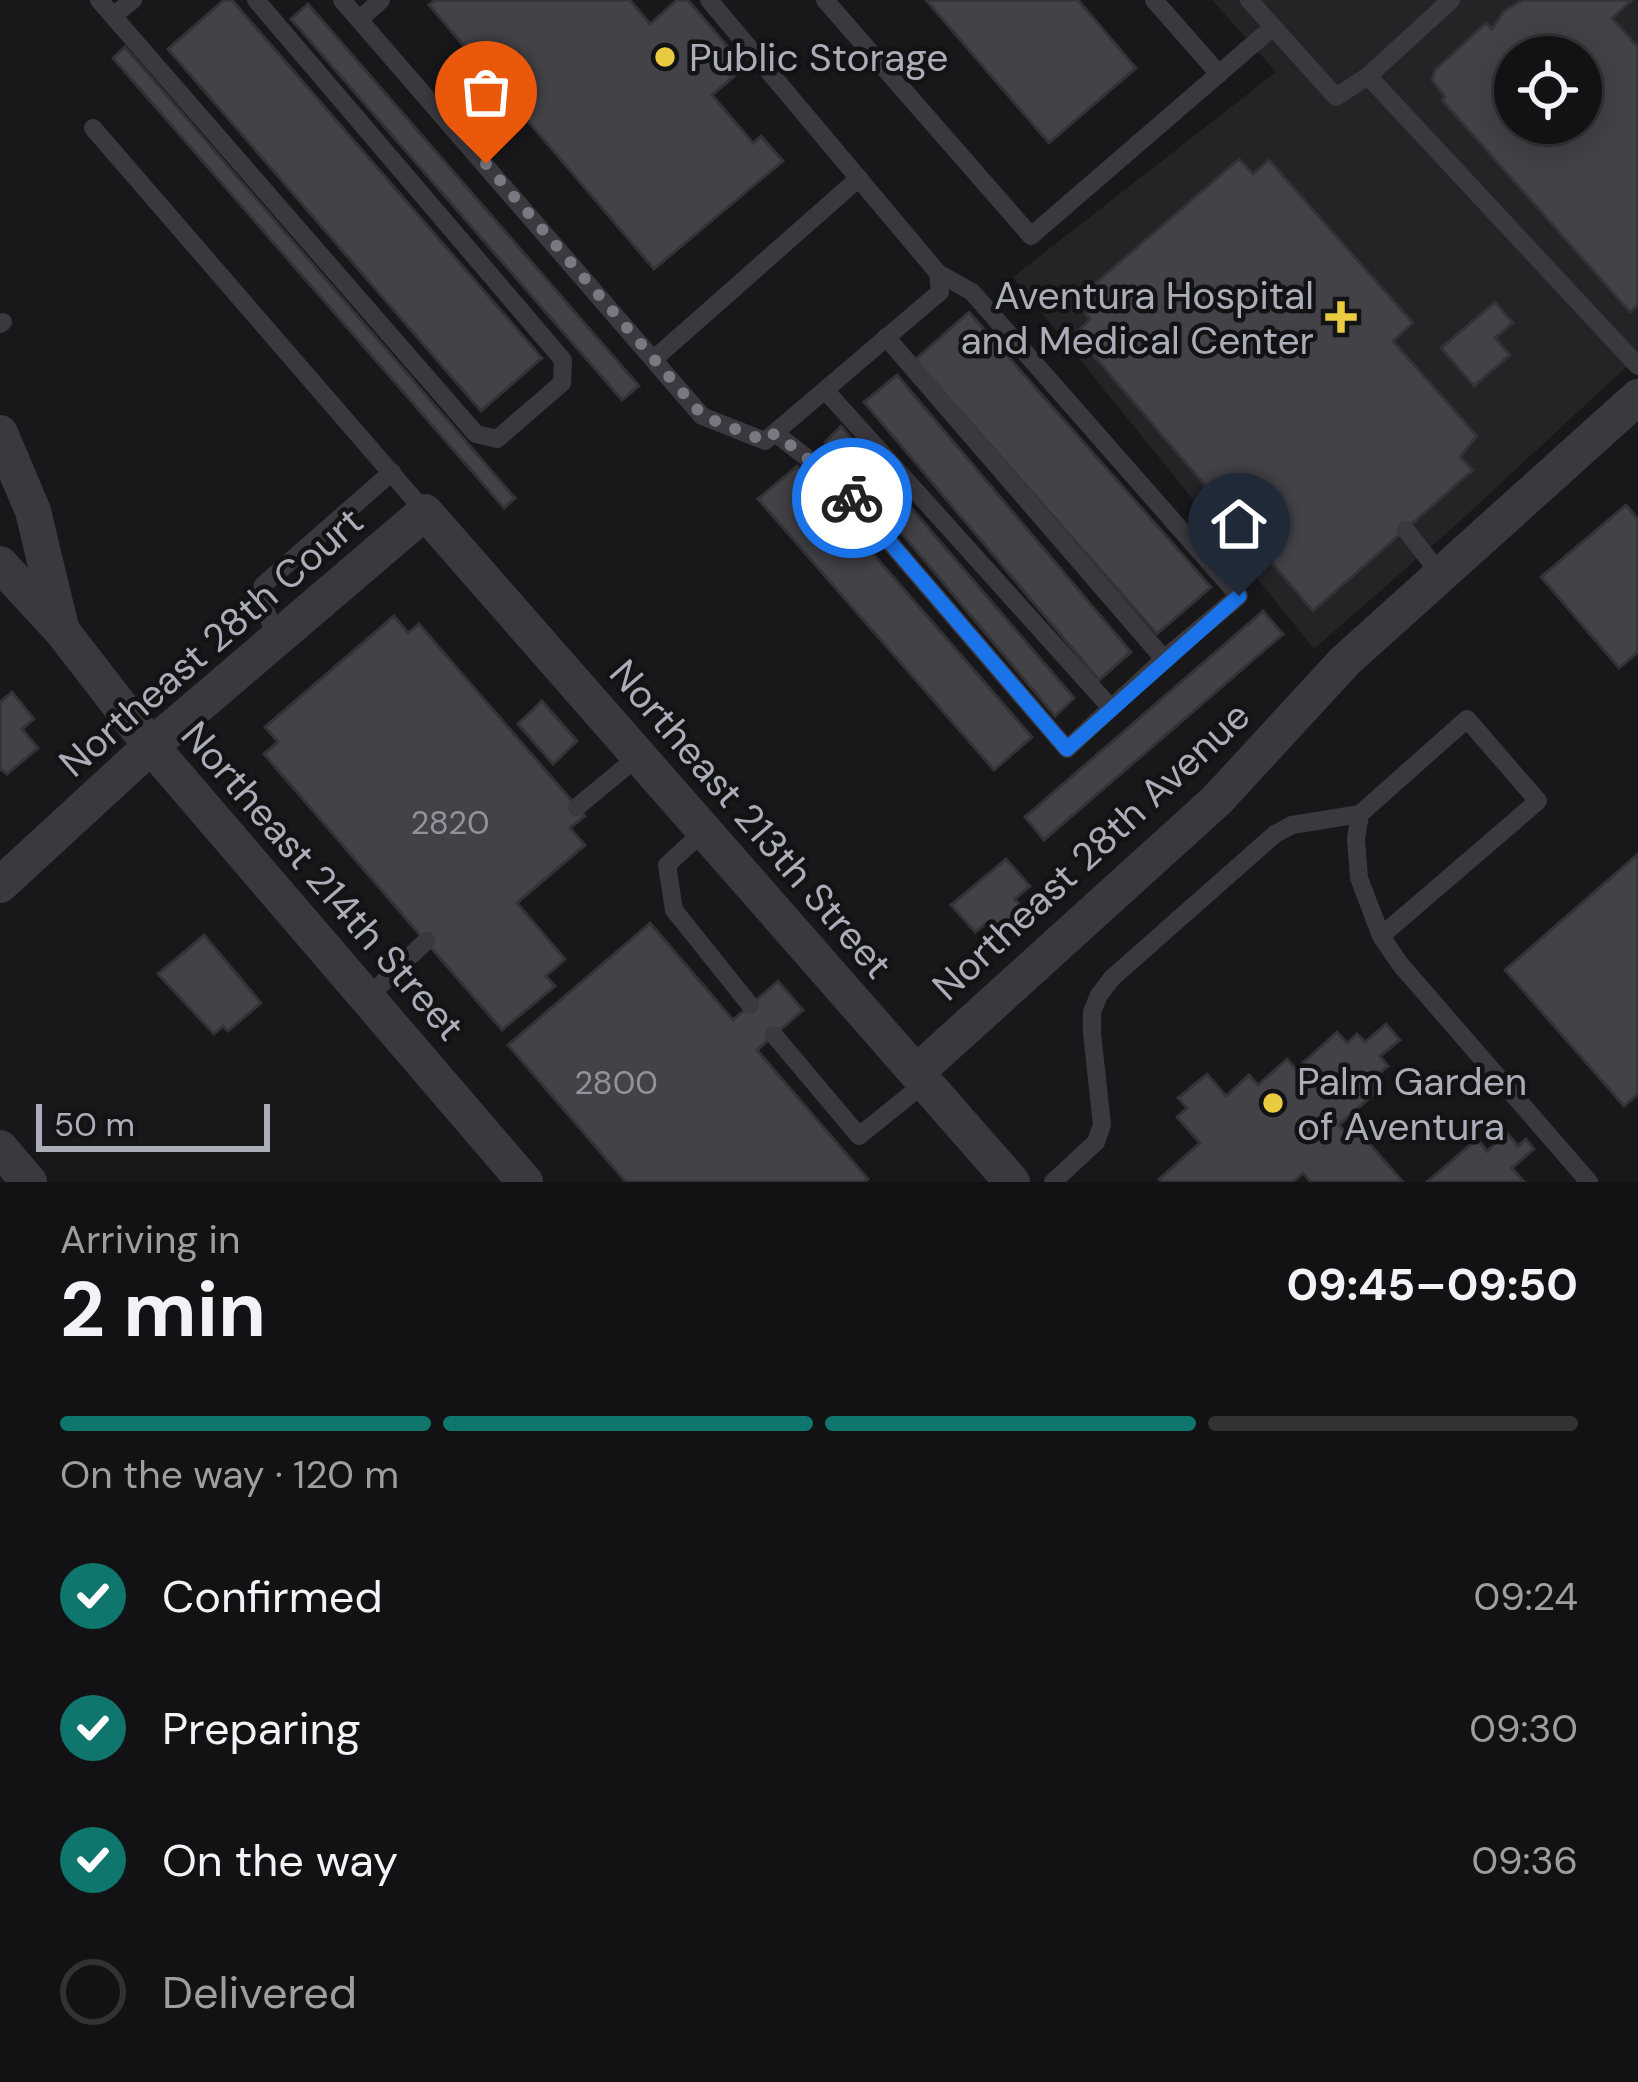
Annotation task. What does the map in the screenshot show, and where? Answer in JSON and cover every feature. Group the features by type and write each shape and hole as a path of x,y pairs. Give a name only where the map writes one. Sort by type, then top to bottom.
{"street":[{"name":"Northeast 28th Avenue","path":"922,1077 1217,800 1345,661 1635,405"},
{"name":"Northeast 214th Street","path":"0,434 33,512 62,631"},
{"name":"Northeast 28th Court","path":"0,885 151,746 425,512"},
{"name":"Northeast 213th Street","path":"425,512 1012,1182"},
{"name":"Northeast 214th Street","path":"0,563 525,1182"},
{"path":"0,1148 29,1182"}],"lane":[{"path":"99,0 476,434 497,439 562,383 563,360 256,0"},
{"path":"113,16 133,0"},
{"path":"342,0 703,416 765,441 940,292 938,273"},
{"path":"360,19 381,0"},
{"path":"709,0 938,273 973,292 1239,596 1067,749 838,482 775,433"},
{"path":"825,0 1031,236 1273,28"},
{"path":"1154,0 1219,74"},
{"path":"1249,0 1336,98 1368,76 1451,0"},
{"path":"1368,76 1638,366"},
{"path":"93,128 164,219 425,512"},
{"path":"654,359 859,178"},
{"path":"886,338 1164,659"},
{"path":"825,390 1111,708"},
{"path":"276,638 261,597 263,584 392,472"},
{"path":"1406,530 1441,574"},
{"path":"1053,1182 1096,1142 1102,1125 1093,1012 1112,978 1275,834 1292,825 1360,814 1467,718 1538,801 1381,936"},
{"path":"577,807 640,755"},
{"path":"1360,814 1356,839 1359,878 1381,936 1423,992 1589,1182"},
{"path":"705,830 667,865 674,910 750,1005"},
{"path":"367,998 426,941"},
{"path":"774,1035 859,1136 922,1077"}],"shaded area":[{"name":"Aventura Hospital and Medical Center","path":"1212,0 1638,0 1638,356 1314,649 1013,277 1276,72"}],"building":[{"path":"224,0 232,0 542,358 481,411 168,49"},
{"path":"435,0 630,0 650,24 677,0 688,0 745,67 712,95 753,143 761,136 783,161 654,269 429,5"},
{"path":"926,0 1078,0 1136,68 1049,143"},
{"path":"1523,0 1632,0 1612,18 1638,47 1638,305 1630,312 1442,100 1445,97 1432,80 1435,70 1486,23 1492,29 1504,11"},
{"path":"308,4 639,386 622,400 291,19"},
{"path":"125,47 515,498 504,508 113,58"},
{"path":"1239,159 1253,174 1269,160 1413,323 1393,341 1477,436 1460,457 1473,470 1313,611 1075,334 1090,319 1076,300"},
{"path":"1495,302 1513,323 1495,338 1510,355 1474,386 1441,348"},
{"path":"969,312 1211,587 1157,634 915,360"},
{"path":"897,375 1131,652 1099,680 864,402"},
{"path":"841,426 1074,698 1055,716 825,442"},
{"path":"797,466 1032,737 994,770 758,499"},
{"path":"1626,505 1638,519 1638,652 1619,668 1541,577"},
{"path":"1263,611 1283,634 1044,840 1025,817"},
{"path":"394,616 408,633 419,624 585,816 570,828 585,845 517,903 565,959 546,976 555,986 502,1030 264,754 278,742 265,727"},
{"path":"12,692 34,719 22,729 38,748 7,774 0,769 0,702"},
{"path":"542,701 577,741 553,764 518,724"},
{"path":"1638,854 1638,1094 1624,1106 1505,970"},
{"path":"1006,859 1030,886 1015,899 1026,913 1000,935 988,922 975,932 951,905"},
{"path":"650,923 733,1020 778,981 803,1010 757,1050 868,1179 626,1182 508,1045"},
{"path":"204,935 261,1003 228,1031 223,1026 214,1034 158,974"},
{"name":"Palm Garden of Aventura","path":"1386,1024 1400,1040 1380,1056 1388,1066 1375,1077 1383,1086 1339,1125 1347,1134 1355,1127 1403,1182 1311,1182 1303,1173 1293,1182 1159,1179 1200,1143 1177,1117 1187,1108 1178,1098 1207,1074 1226,1096 1249,1075 1258,1085 1287,1059 1296,1069 1337,1032 1347,1043 1357,1034 1365,1042"},
{"name":"Palm Garden of Aventura","path":"1507,1133 1518,1146 1526,1139 1534,1149 1512,1168 1524,1182 1427,1182 1477,1139 1487,1151"}],"way so far":[{"path":"486,164 703,416 765,441 775,433 852,498"}],"place":[{"name":"Public Storage","path":"665,57"},
{"name":"Aventura Hospital and Medical Center","path":"1341,317"},
{"name":"Palm Garden of Aventura","path":"1273,1103"}],"route":[{"path":"852,498 1067,749 1239,596"}]}
